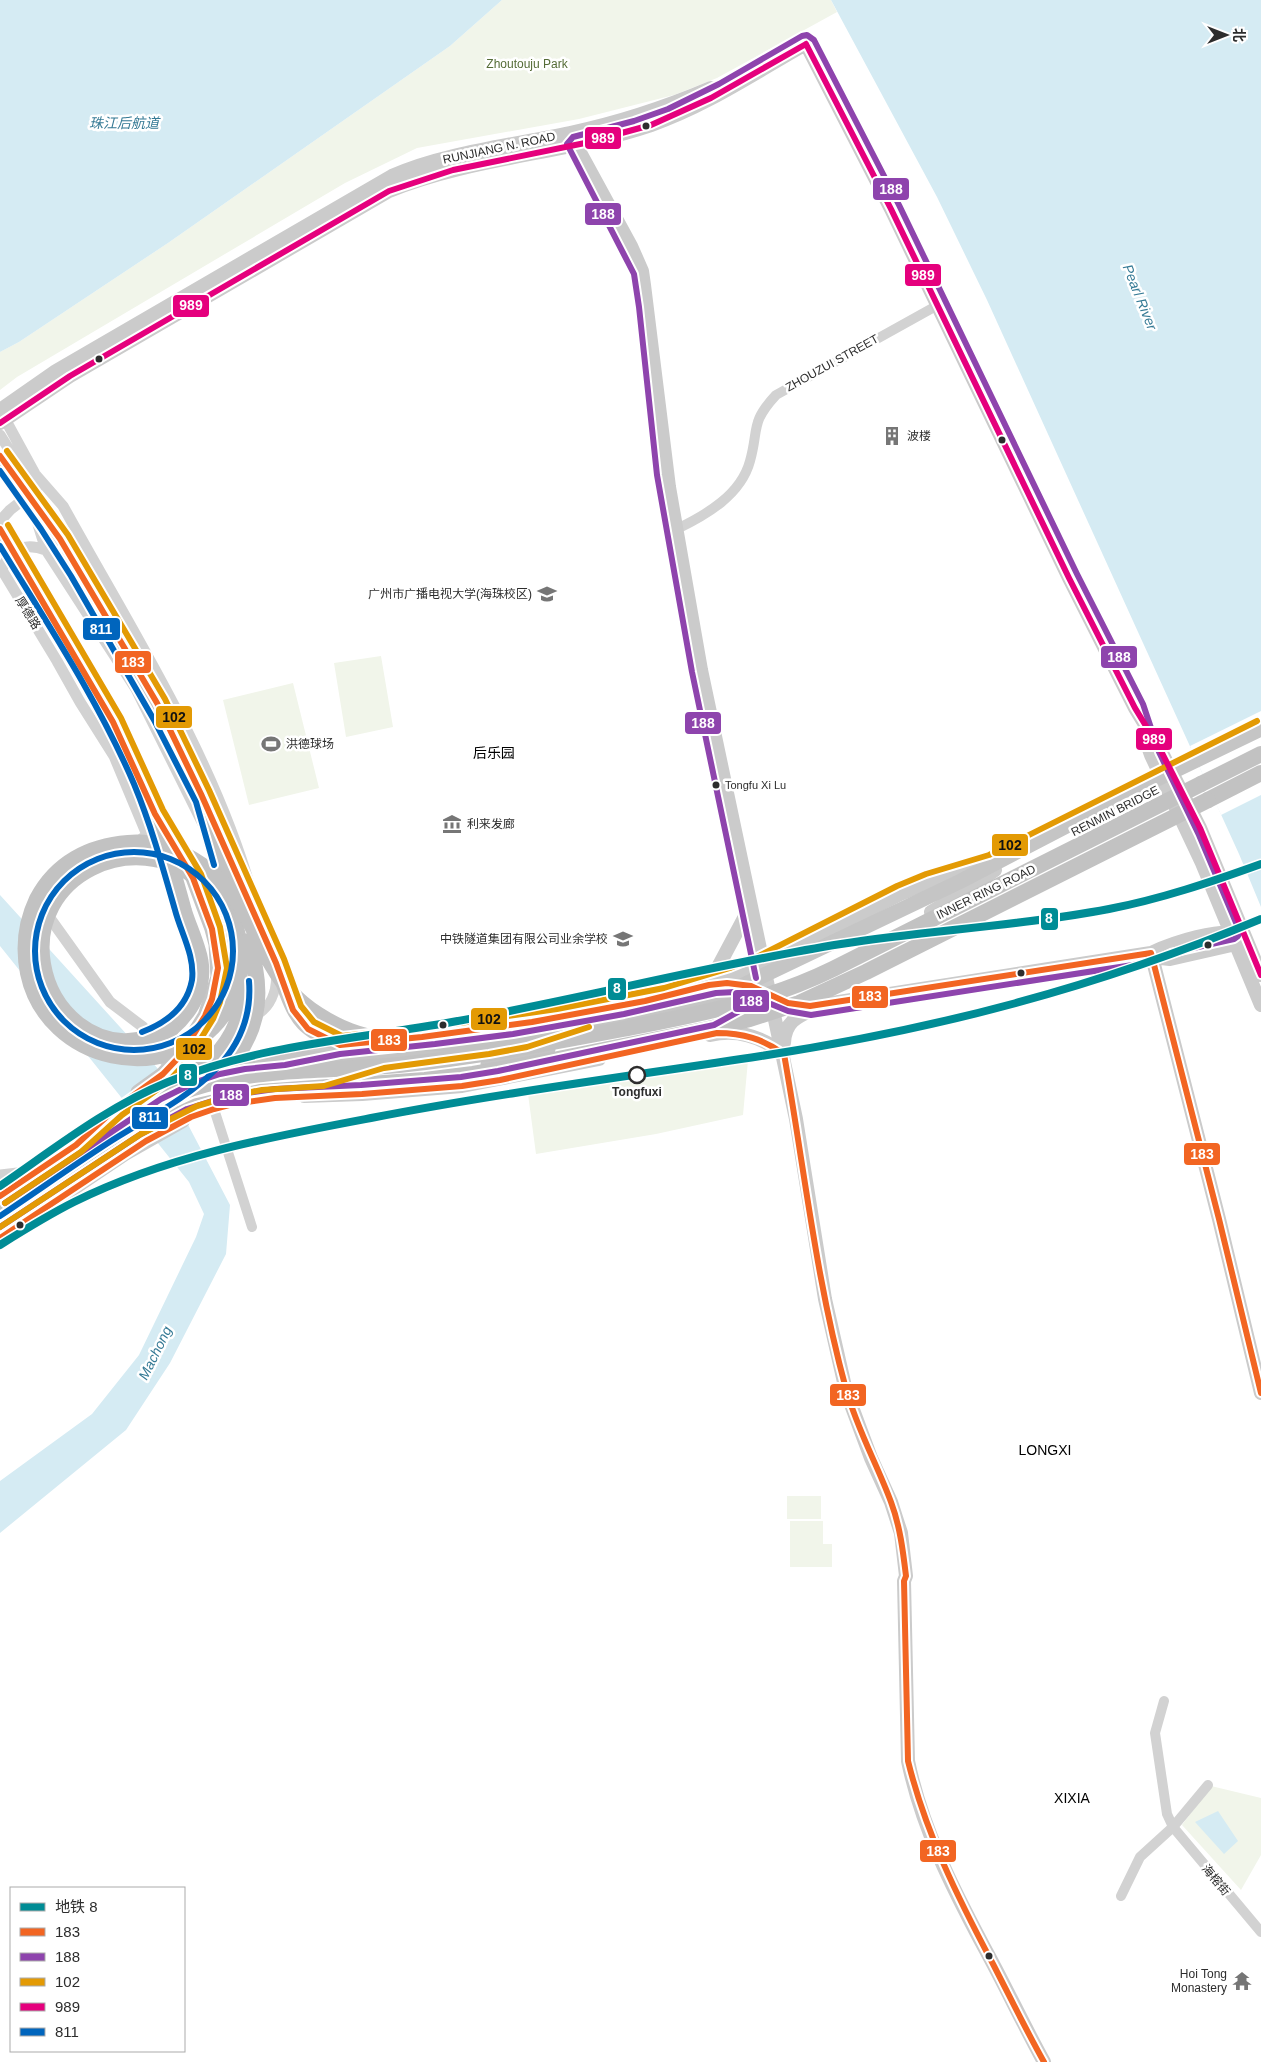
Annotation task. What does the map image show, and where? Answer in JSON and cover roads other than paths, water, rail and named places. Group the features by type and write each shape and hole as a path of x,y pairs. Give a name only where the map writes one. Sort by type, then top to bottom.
{"highway":[{"name":"INNER RING ROAD","path":"135,1122 160,1100 190,1088 249,1075 448,1060 544,1044 750,1002 813,979 1261,754"},
{"path":"135,1122 245,1094 390,1083 473,1074 548,1062 708,1029 768,1014 850,980 1261,773"},
{"path":"209,813 216,866 240,948 238,990 229,1007 214,1028 193,1043 171,1054 143,1058 114,1056 93,1050 74,1040 47,1016 34,993 26,956 30,916 40,894 48,883 74,858 100,848 130,842 158,844 174,849 197,862 216,866 242,909 263,952 290,992 306,1006 329,1021 350,1031 373,1037 434,1043 650,1023"},
{"path":"0,1228 219,1054 228,1042 241,1014 246,993 244,972 231,928 221,906 200,880 167,862 148,858 116,860 91,867 81,872 64,888 50,910 41,946 44,972 50,990 61,1008 86,1029 102,1036 128,1042 144,1040 171,1029 190,1009 200,983 199,953 184,912 170,859 156,814"},
{"path":"147,835 184,912"},
{"path":"0,1205 135,1122 191,1102 230,1067 246,1043 255,1023 259,988 255,962 246,935 216,866"}],"main road":[{"name":"RUNJIANG N. ROAD","path":"1,418 389,191 427,176 450,170 574,139 646,126 692,107 806,44 938,305"},
{"path":"574,139 642,270 648,306 665,466 703,679 768,992 784,1054 825,1299 846,1391 871,1458 891,1502 900,1533 906,1576 904,1581 908,1761 921,1815 958,1898 1040,2061"},
{"path":"938,305 1069,578 1135,708 1160,749 1200,828 1261,1005"},
{"path":"103,613 157,703 209,813 276,963 293,1010 308,1029 340,1044"},
{"path":"0,1238 135,1122 168,1078 196,1033 212,999 218,977 214,937 193,878 156,814 113,722 52,616"},
{"name":"RENMIN BRIDGE","path":"994,867 1261,729"},
{"name":"RENMIN BRIDGE","path":"994,867 1261,736"},
{"path":"276,1058 340,1044 505,1026 666,996 709,984 763,964 914,888 994,867"},
{"path":"826,1004 814,1001 808,994 808,977 814,971 929,913 958,896 994,867"},
{"path":"168,1078 215,1066 257,1059 319,1058 460,1049 674,1016 726,1001 904,916 994,867"},
{"path":"709,984 750,907"},
{"path":"709,984 744,983 796,1006 826,1004 1151,953 1168,945 1237,936"},
{"path":"1237,936 1261,975"},
{"path":"1151,953 1261,1393"},
{"path":"717,1033 751,1015 768,992"},
{"path":"784,1054 785,1031 789,1024 796,1018 826,1004"},
{"path":"0,1196 76,1145 135,1122 186,1107 226,1092 270,1083 386,1077 471,1067 510,1059 612,1025"},
{"path":"186,1107 214,1109 262,1099 429,1090 481,1083 717,1033 736,1032 753,1036 770,1043 784,1054"},
{"path":"422,1073 481,1083"},
{"path":"326,1096 386,1077"}],"street":[{"name":"ZHOUZUI STREET","path":"677,529 698,519 719,504 744,476 750,462 758,418 776,395 938,305"},
{"path":"1,418 35,474 66,510 199,753 239,855 262,932"},
{"path":"0,435 32,486 24,499 0,521"},
{"path":"35,474 36,518 46,550 136,689 216,866"},
{"name":"厚德路","path":"46,550 34,546 18,549 1,564 80,702 114,756 147,835"},
{"path":"147,835 123,851 89,863 68,875 56,886 42,907 110,1002 143,1027 162,1051 166,1062 168,1078"},
{"path":"218,977 217,1003 220,1011 227,1020 247,1020 258,1015 271,1002 277,982 276,963"},
{"path":"666,996 702,996 721,1000 725,1010 725,1017 717,1033"},
{"path":"186,1107 276,1058"},
{"path":"214,1109 252,1228"},
{"path":"0,1214 135,1122"},
{"path":"0,1175 26,1172 44,1166"},
{"path":"1164,1700 1155,1733 1167,1814 1173,1827"},
{"path":"1121,1896 1140,1857 1173,1827 1208,1785"},
{"name":"海榕街","path":"1173,1827 1261,1932"}],"water":[{"name":"珠江后航道","path":"0,0 502,0 450,46 168,243 19,342 0,352"},
{"name":"Pearl River","path":"831,0 1261,0 1261,907 1239,854 987,300 937,197"},
{"name":"Machong","path":"0,895 160,1071 230,1205 226,1254 170,1363 126,1430 0,1533 0,1481 92,1414 139,1355 196,1237 204,1214 189,1182 0,946"},
{"path":"1218,1811 1238,1841 1224,1854 1195,1822"}],"tunnel":[{"path":"0,456 60,539 103,613"},
{"path":"0,529 52,616"}],"metro line":[{"name":"8","path":"0,1186 102,1116 145,1092 202,1069 237,1059 272,1051 501,1013 792,952 874,939 1042,920 1109,909 1186,890 1261,864"},
{"name":"8","path":"0,1245 55,1212 109,1186 145,1172 219,1150 419,1109 761,1056 890,1033 953,1019 1077,986 1199,944 1261,919"}],"place":[{"name":"波楼","path":"892,436"},
{"name":"广州市广播电视大学(海珠校区)","path":"547,594"},
{"name":"洪德球场","path":"271,744"},
{"name":"Tongfu Xi Lu","path":"716,785"},
{"name":"利来发廊","path":"452,824"},
{"name":"中铁隧道集团有限公司业余学校","path":"623,939"},
{"name":"Tongfuxi","path":"637,1075"},
{"name":"Hoi Tong Monastery","path":"1242,1981"}],"district":[{"name":"后乐园","path":"494,753"},
{"name":"LONGXI","path":"1045,1450"},
{"name":"XIXIA","path":"1072,1798"}],"park label":[{"name":"Zhoutouju Park","path":"527,64"}]}
